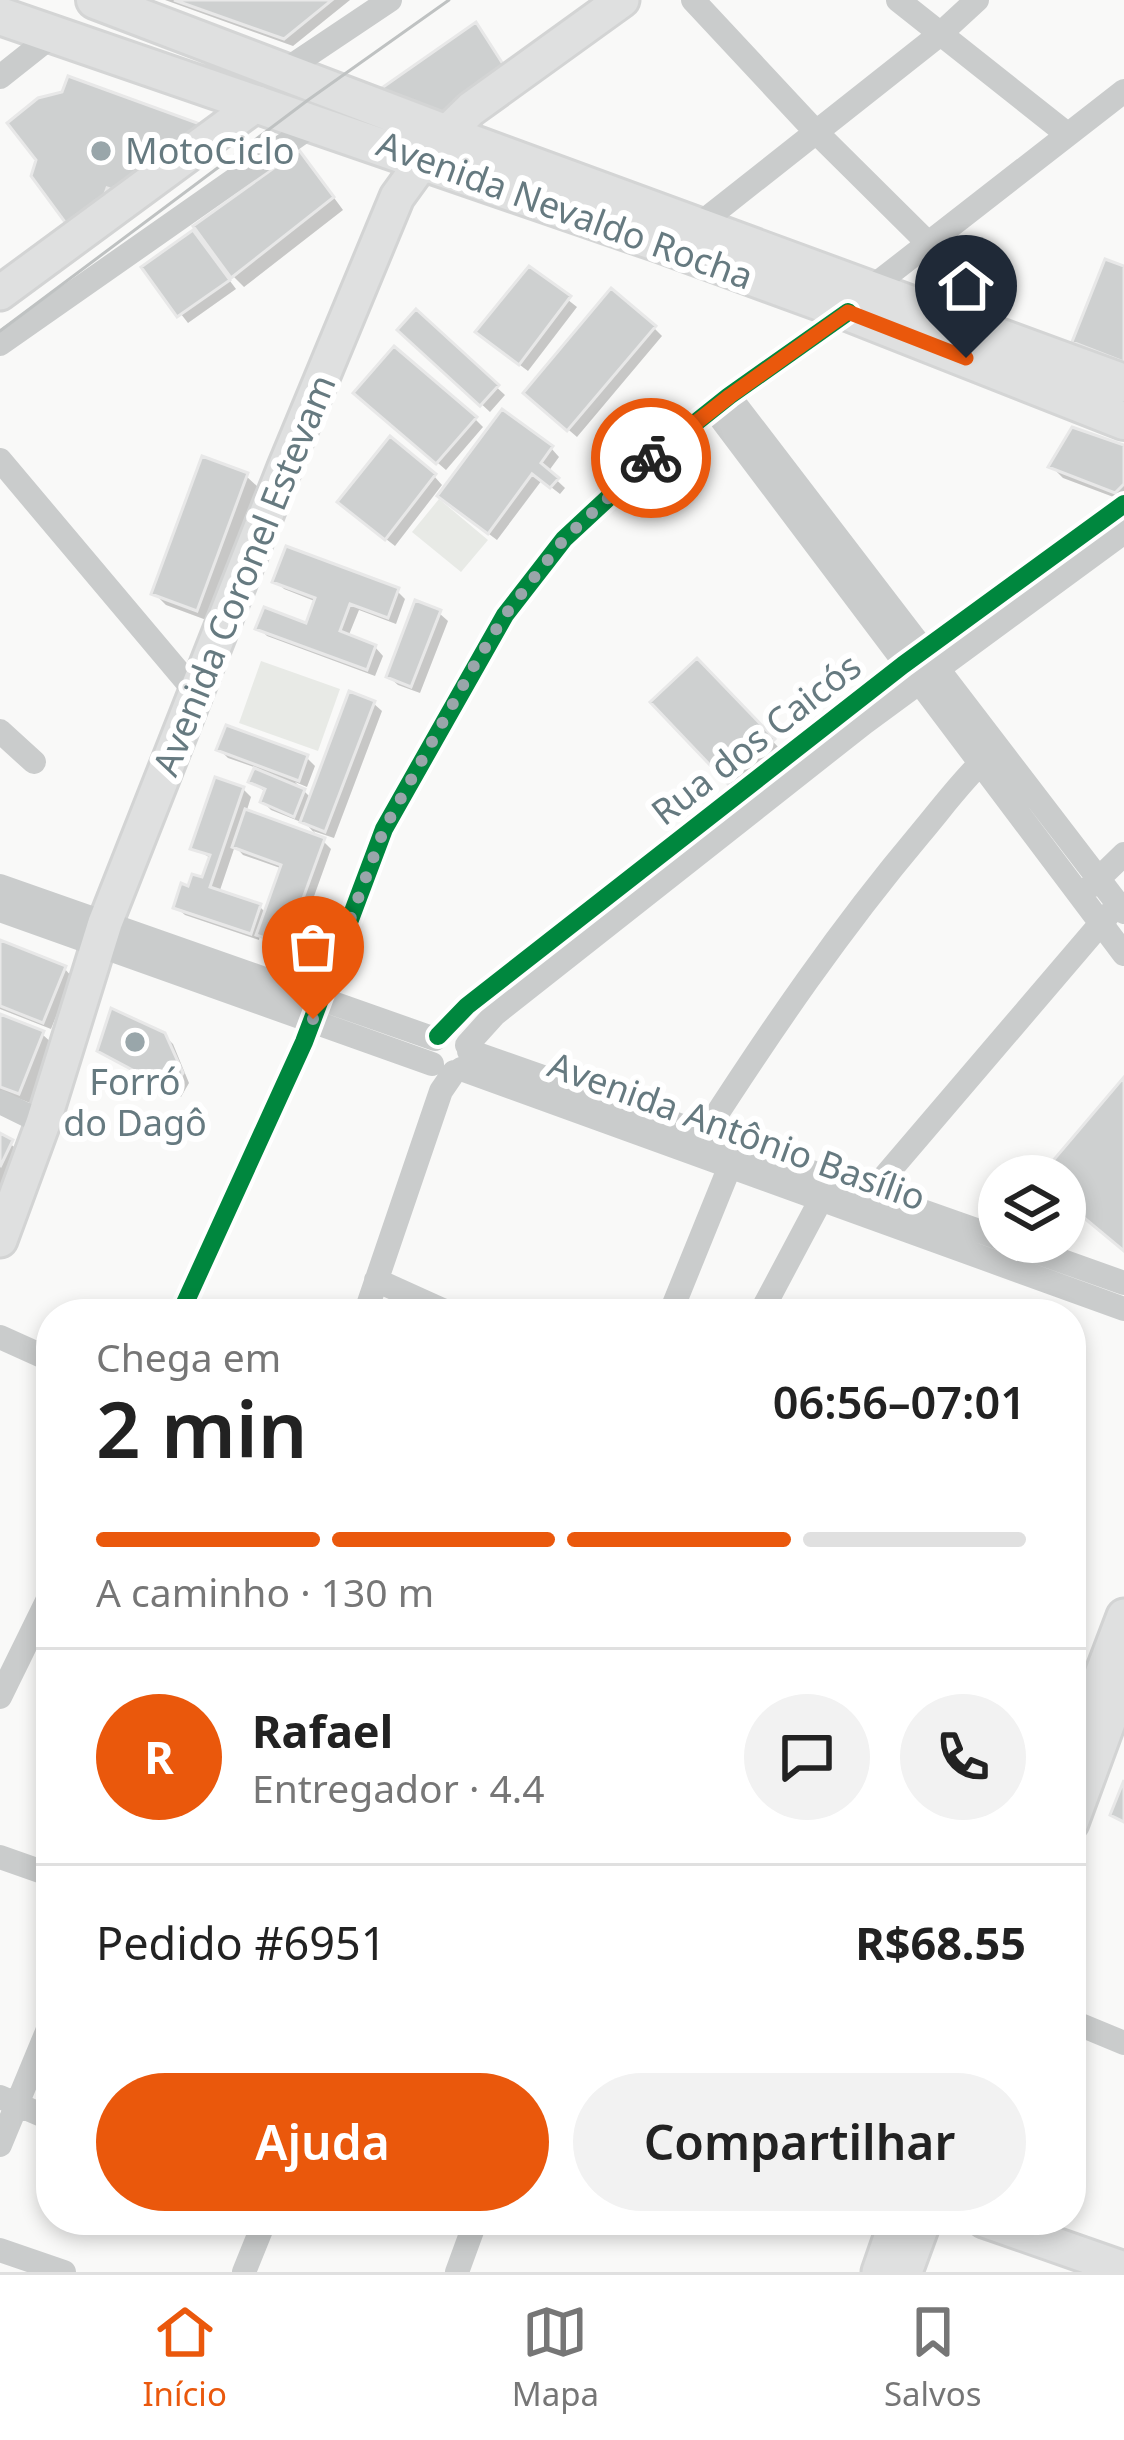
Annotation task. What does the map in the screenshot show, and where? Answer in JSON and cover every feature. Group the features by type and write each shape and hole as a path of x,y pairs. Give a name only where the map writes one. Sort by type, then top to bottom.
{"highway":[{"name":"Avenida Nevaldo Rocha","path":"95,0 284,71 434,146 860,300 1124,382"},
{"name":"Avenida Nevaldo Rocha","path":"0,16 317,122 434,146 697,227 1124,421"}],"main road":[{"name":"Avenida Coronel Estevam","path":"0,1240 103,935 284,466 386,222 434,146 622,0"},
{"path":"0,292 258,103"},
{"path":"1086,1763 1124,1616"},
{"path":"1086,1721 1111,1663"},
{"path":"879,2272 892,2235"},
{"path":"905,2272 919,2235"},
{"path":"1027,2235 1124,2269"}],"street":[{"path":"284,71 390,0"},
{"path":"693,0 928,243"},
{"path":"898,0 1067,134"},
{"path":"697,227 940,34 976,0"},
{"path":"0,76 53,35"},
{"path":"187,1299 316,1008 384,829 505,615 538,570 591,511 721,402 860,300 1124,91"},
{"path":"0,344 317,122"},
{"path":"721,402 921,667 998,748 1089,887"},
{"path":"0,460 198,695"},
{"name":"Rua dos Caicós","path":"370,1299 448,1059 857,716 1124,504"},
{"name":"Rua dos Caicós","path":"921,667 1124,532"},
{"path":"921,667 978,765 1114,913 1124,954"},
{"path":"0,731 34,762"},
{"path":"704,1134 830,948 978,765 998,748"},
{"path":"1089,887 1124,854"},
{"name":"Avenida Antônio Basílio","path":"0,886 103,935"},
{"name":"Avenida Antônio Basílio","path":"0,910 103,935 316,1008 730,1166 827,1189"},
{"path":"862,1202 1114,913"},
{"name":"Avenida Antônio Basílio","path":"448,1059 704,1134 1124,1309"},
{"path":"0,1102 43,1123"},
{"path":"676,1299 730,1166"},
{"path":"768,1299 827,1189"},
{"name":"Avenida Antônio Basílio","path":"862,1202 978,1232"},
{"path":"1068,1263 1124,1283"},
{"path":"376,1280 418,1299"},
{"path":"0,1337 36,1353"},
{"path":"0,1697 36,1624"},
{"path":"0,1857 36,1870"},
{"path":"1086,2027 1124,2043"},
{"path":"0,2145 8,2100 36,2049"},
{"path":"8,2100 36,2112"},
{"path":"244,2272 259,2235"},
{"path":"457,2272 471,2235"},
{"path":"0,2250 64,2272"}],"shaded area":[{"path":"439,499 488,540 461,572 412,532"},
{"path":"261,661 340,689 318,751 239,723"}],"building":[{"path":"174,0 332,0 284,39"},
{"path":"476,22 510,75 452,118 376,92"},
{"path":"68,76 200,124 199,142 125,194 107,188 98,214 73,233 31,176 36,160 7,123 38,98 62,92"},
{"path":"299,150 334,197 231,278 193,226"},
{"path":"193,230 230,280 177,317 141,267"},
{"path":"1105,259 1124,266 1124,362 1072,342"},
{"path":"529,266 571,296 519,365 475,332"},
{"path":"611,288 656,326 567,431 523,393"},
{"path":"416,309 499,385 480,406 397,330"},
{"path":"394,346 477,417 436,464 353,393"},
{"path":"502,409 553,446 541,463 559,478 550,488 532,474 488,534 437,496"},
{"path":"1072,427 1124,445 1124,484 1115,493 1048,467"},
{"path":"390,436 436,474 385,540 337,502"},
{"path":"202,456 248,473 197,611 151,594"},
{"path":"286,546 399,588 388,618 350,604 340,631 376,645 367,670 255,629 264,607 306,623 315,598 272,582"},
{"path":"415,600 441,610 411,687 386,677"},
{"path":"697,658 775,739 728,784 650,702"},
{"path":"349,691 375,701 325,832 300,822"},
{"path":"226,725 308,755 299,781 216,750"},
{"path":"254,768 305,789 294,817 260,802 265,789 248,782"},
{"path":"215,777 244,787 210,887 261,904 251,934 173,908 181,883 188,886 192,874 202,877 210,855 190,849"},
{"path":"245,809 325,838 286,945 256,935 281,865 232,847"},
{"path":"0,940 66,966 43,1023 0,1006"},
{"name":"Forró do Dagô","path":"111,1008 165,1033 183,1073 172,1091 97,1051"},
{"path":"0,1014 44,1031 19,1094 0,1087"},
{"path":"1124,1077 1124,1251 1086,1219 1086,1155 1058,1155"},
{"path":"0,1133 13,1140 0,1167"},
{"path":"1124,1780 1124,1822 1110,1815"}],"tram line":[{"path":"0,331 449,0"}],"cycle path":[{"path":"187,1299 304,1042 384,829 505,615 564,539 650,459 848,312"},
{"path":"438,1036 467,1006 903,665 1124,504"}],"way so far":[{"path":"313,1019 384,829 472,669 505,615 564,539 651,458"}],"place":[{"name":"MotoCiclo","path":"101,151"},
{"name":"Forró do Dagô","path":"135,1042"}],"route":[{"path":"651,458 848,312 966,358"}]}
